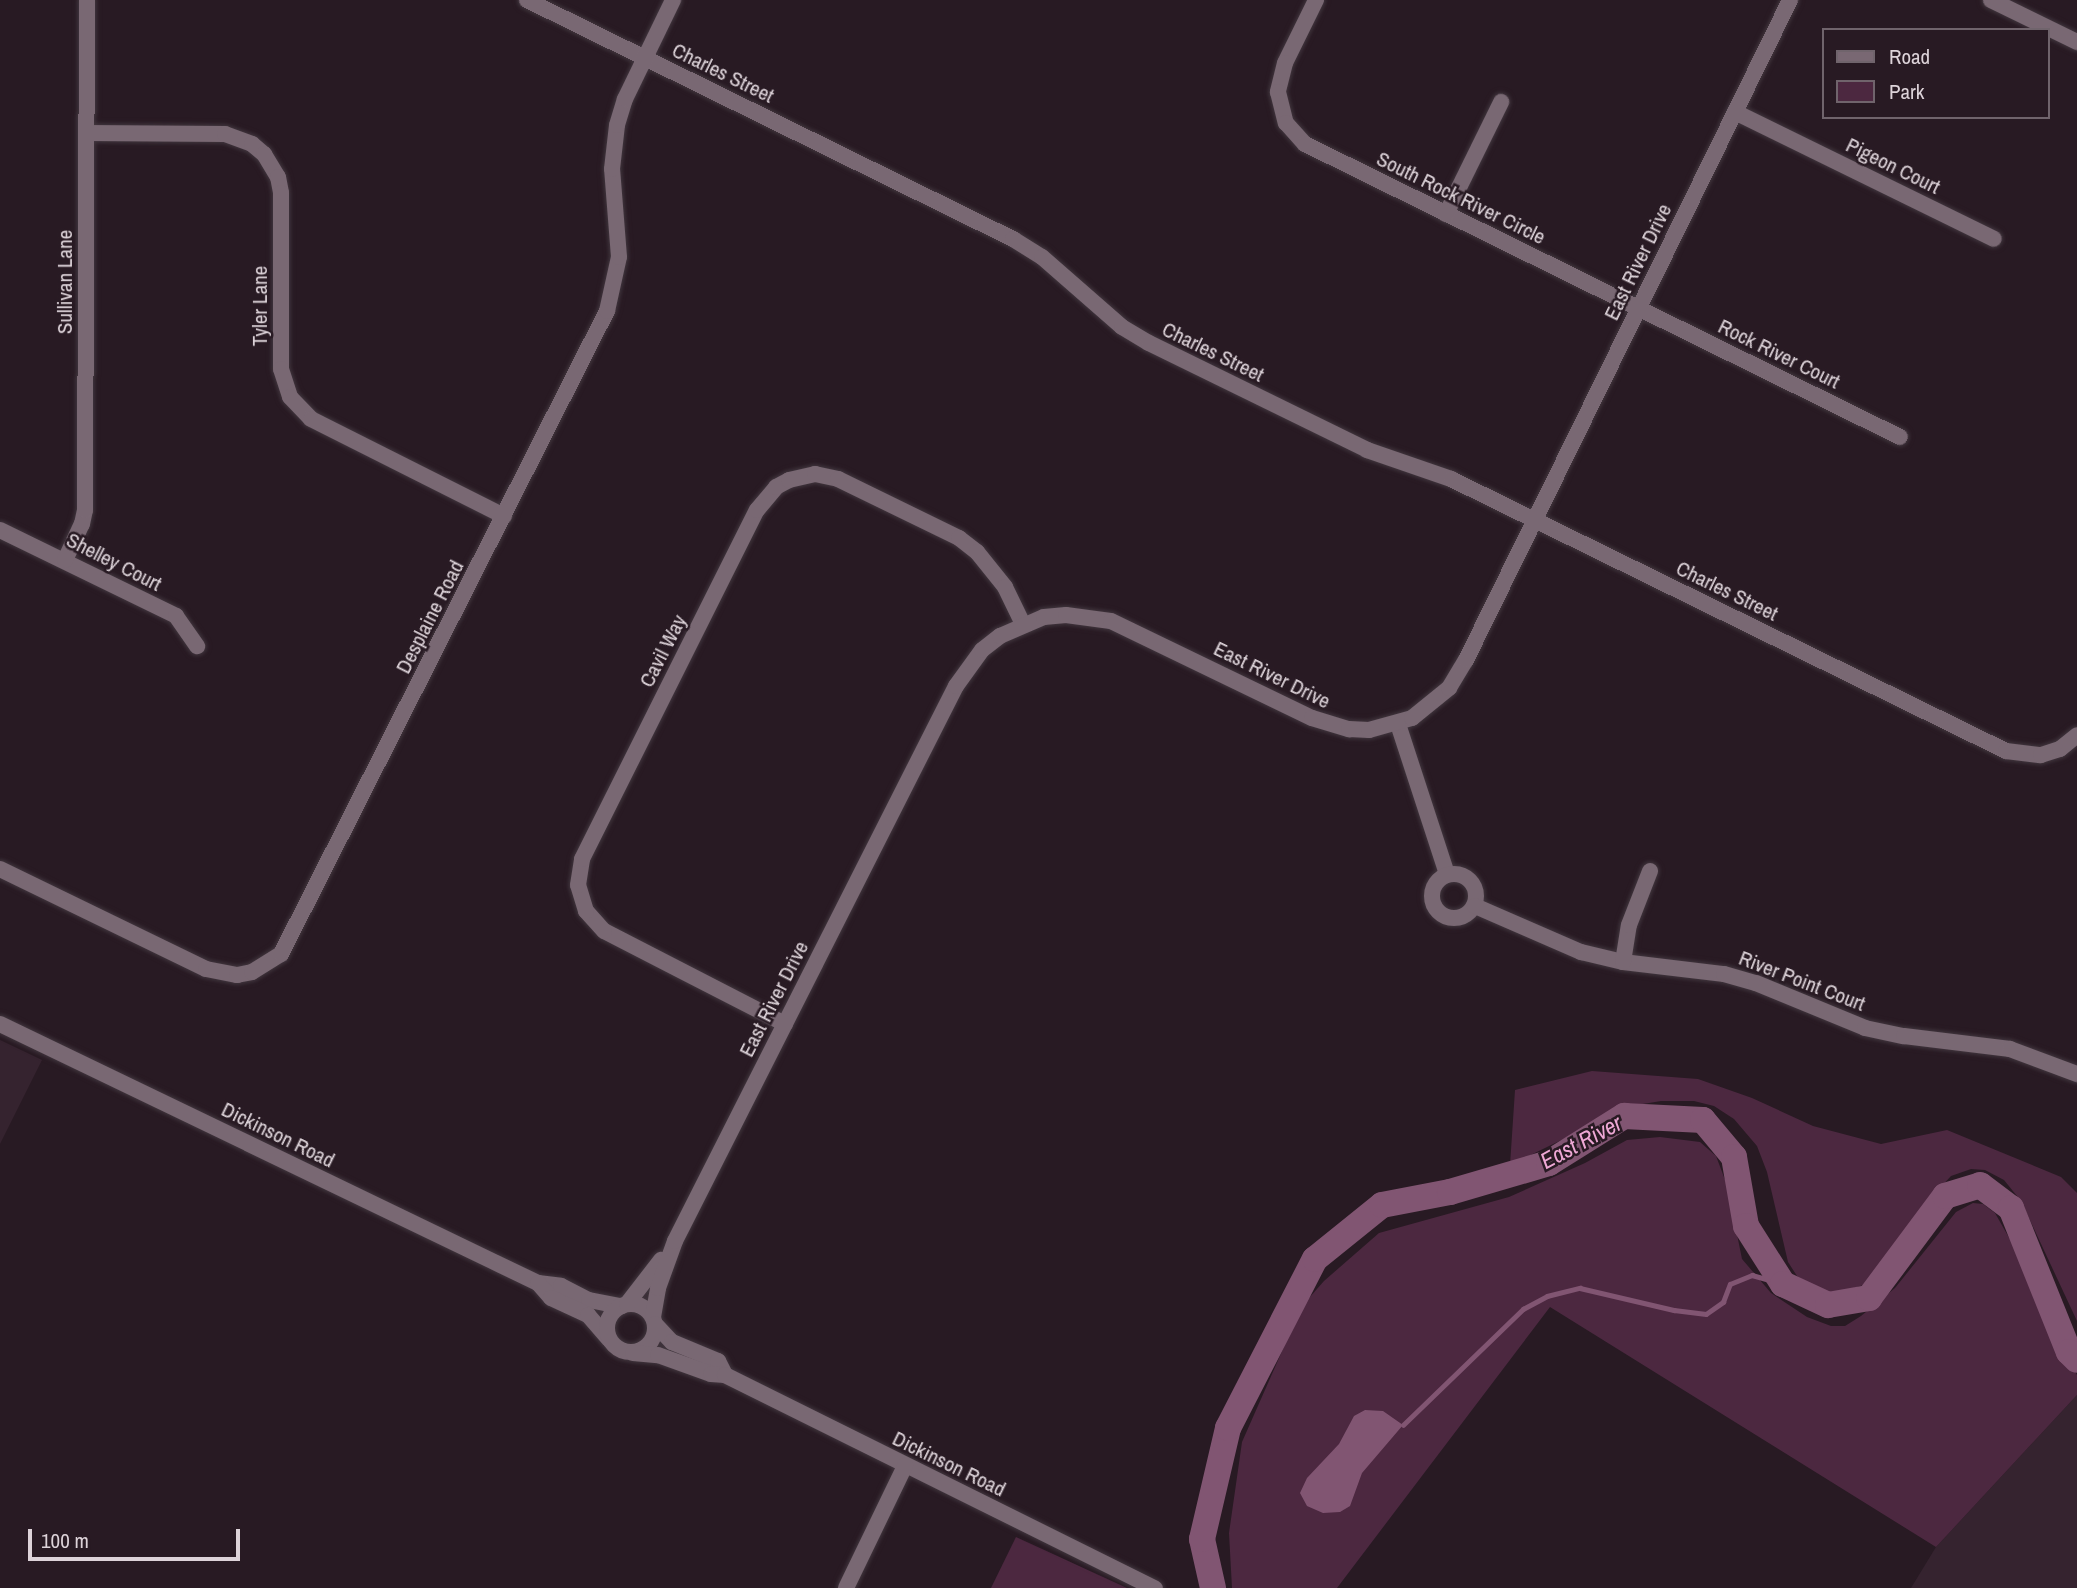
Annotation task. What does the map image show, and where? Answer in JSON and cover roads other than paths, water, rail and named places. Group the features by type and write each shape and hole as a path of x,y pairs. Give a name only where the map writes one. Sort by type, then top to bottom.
{"street":[{"name":"Sullivan Lane","path":"65,561 85,510 87,0"},
{"name":"Charles Street","path":"527,0 1013,239 1042,257 1122,327 1149,343 1367,450 1432,471 2018,754 2053,752 2077,735"},
{"name":"Desplaine Road","path":"0,869 206,969 237,975 267,966 288,944 607,311 619,257 612,169 614,146 625,99 673,0"},
{"name":"South Rock River Circle","path":"1316,0 1279,79 1280,108 1286,123 1305,144 1639,309"},
{"name":"East River Drive","path":"654,1321 658,1287 675,1241 956,685 982,650 1023,624 1066,614 1111,621 1330,726 1369,730 1398,724 1420,714 1449,688 1535,520 1790,0"},
{"path":"1991,0 2015,5 2077,42"},
{"path":"1446,214 1501,102"},
{"name":"Pigeon Court","path":"1735,112 1994,239"},
{"name":"Tyler Lane","path":"86,133 225,134 240,138 264,154 272,165 281,192 281,369 290,397 311,419 505,516"},
{"name":"Rock River Court","path":"1639,309 1900,437"},
{"name":"Cavil Way","path":"785,1024 604,931 586,911 578,885 582,859 757,510 776,487 789,480 815,474 838,479 959,538 977,551 1005,587 1023,624"},
{"name":"Shelley Court","path":"0,530 176,616 197,646"},
{"path":"1398,724 1447,874"},
{"path":"1623,962 1629,925 1650,870"},
{"path":"1447,874 1465,876 1476,887 1475,906 1465,916 1450,919 1436,910 1431,898 1436,882 1447,874"},
{"name":"River Point Court","path":"1475,906 1544,939 1581,952 1623,962 1724,974 1756,983 1865,1028 1904,1037 2010,1049 2077,1074"},
{"name":"Dickinson Road","path":"0,1024 538,1283 561,1286 589,1300 624,1305"},
{"name":"East River Drive","path":"624,1305 675,1241"},
{"name":"Dickinson Road","path":"538,1283 551,1298 588,1315 611,1342"},
{"path":"624,1305 642,1306 654,1321 653,1340 648,1347 633,1353 617,1348 611,1342 608,1322 624,1305"},
{"name":"Dickinson Road","path":"654,1321 672,1342 718,1361 725,1375"},
{"name":"Dickinson Road","path":"633,1353 658,1354 711,1374 725,1375 1155,1588"},
{"path":"846,1588 905,1466"}],"waterway":[{"name":"East River","path":"1213,1588 1202,1539 1228,1428 1315,1259 1382,1205 1450,1192 1549,1163 1624,1116 1703,1120 1734,1157 1746,1226 1783,1284 1828,1305 1869,1298 1945,1196 1980,1185 2011,1208 2069,1352 2077,1360"},
{"path":"1403,1425 1523,1309 1547,1296 1580,1288 1674,1310 1706,1314 1723,1302 1730,1284 1752,1275 1783,1284"}]}
